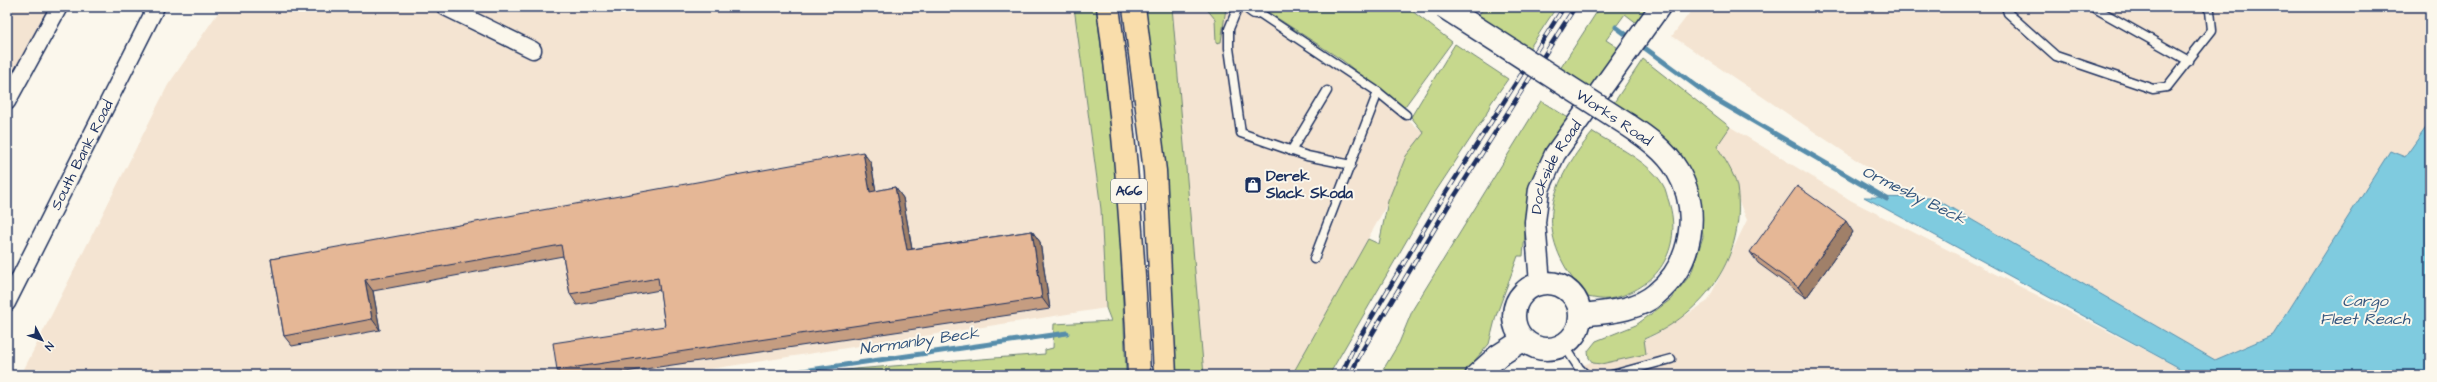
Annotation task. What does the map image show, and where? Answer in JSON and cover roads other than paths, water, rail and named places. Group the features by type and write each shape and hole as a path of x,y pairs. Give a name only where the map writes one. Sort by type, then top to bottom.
{"highway":[{"name":"A66","path":"1108,7 1126,159 1135,271 1139,375"},
{"name":"A66","path":"1134,7 1154,171 1165,375"}],"main road":[{"name":"Works Road","path":"1444,7 1628,126 1661,151 1676,169 1686,189 1691,208 1690,233 1685,253 1675,275 1656,295 1631,308 1581,315"},
{"path":"1540,282 1553,282 1564,286 1574,295 1581,315 1578,330 1564,345 1553,349 1540,349 1523,340 1516,329 1513,313 1517,300 1525,290 1540,282"},
{"path":"1477,375 1498,356 1523,340"}],"street":[{"path":"7,102 59,7"},
{"name":"South Bank Road","path":"7,302 12,281 156,7"},
{"path":"445,7 533,50"},
{"name":"Dockside Road","path":"1540,282 1535,222 1539,189 1555,154 1654,15"}],"lane":[{"path":"1238,7 1229,29 1229,48 1241,133 1292,151 1351,165"},
{"path":"2006,7 2008,13 2056,56 2153,89 2167,87 2212,30 2210,11 2207,7"},
{"path":"2094,7 2189,61"},
{"path":"1253,9 1378,92 1406,115"},
{"path":"1292,151 1327,91"},
{"path":"1314,258 1378,92"},
{"path":"1564,345 1579,368 1586,375"},
{"path":"1612,375 1671,359"}],"water":[{"name":"Cargo Fleet Reach","path":"2430,122 2430,375 2188,375 2176,366 1864,197 1934,198 2215,360 2273,335 2390,151 2405,157"}],"waterway":[{"name":"Ormesby Beck","path":"1616,27 1632,39"},
{"name":"Ormesby Beck","path":"1638,43 1710,96 1887,199"},
{"name":"Normanby Beck","path":"775,375 1067,333"}],"railway":[{"path":"1341,375 1354,347 1439,204 1564,7"},
{"path":"1350,375 1362,351 1447,208 1575,7"}],"place":[{"name":"Derek Slack Skoda","path":"1253,185"}]}
